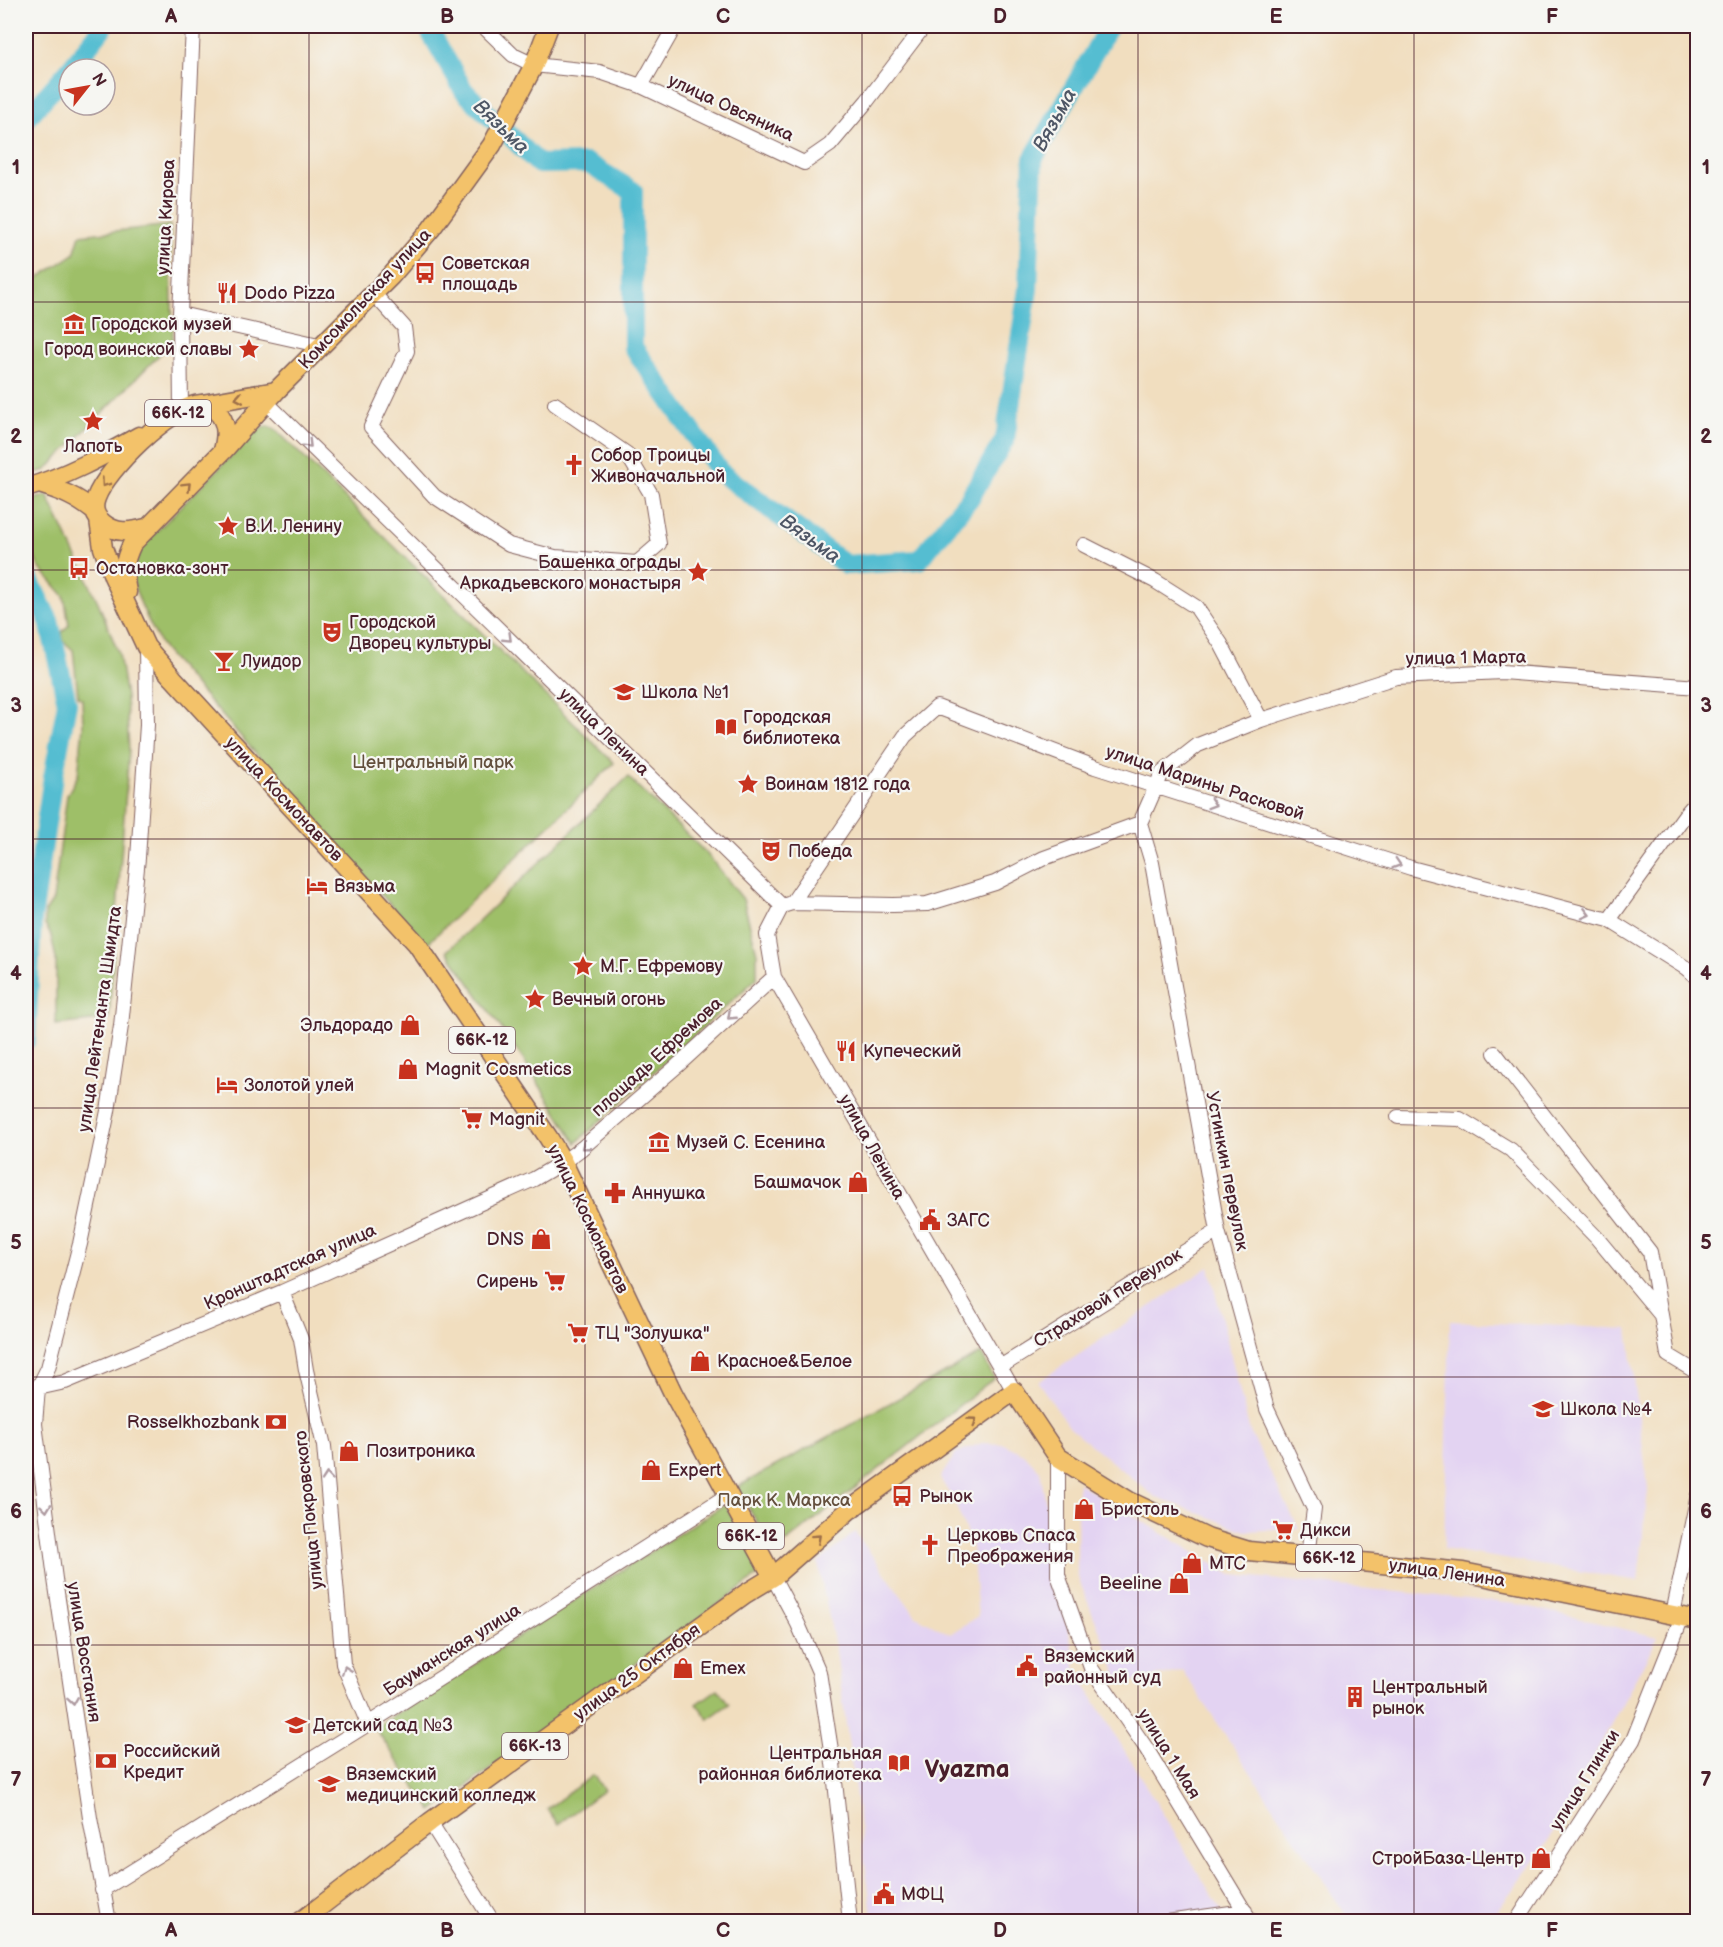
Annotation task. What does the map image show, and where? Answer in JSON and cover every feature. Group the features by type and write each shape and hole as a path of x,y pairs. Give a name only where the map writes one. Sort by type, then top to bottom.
{"main road":[{"path":"534,65 549,26"},
{"name":"Комсомольская улица","path":"271,397 374,293 431,229 492,145 534,65"},
{"path":"202,404 271,397"},
{"path":"131,614 124,576 124,560 132,544 223,451 271,397"},
{"name":"66К-12","path":"146,647 113,576 103,548 95,499 105,482 129,453 156,427 181,411 202,404 210,406 218,413 225,424 226,436 223,451"},
{"path":"32,486 104,456 156,427"},
{"path":"32,486 64,491 77,497 117,531 132,532 146,528"},
{"name":"улица Космонавтов","path":"146,647 417,944 548,1137 563,1162 673,1394 773,1577"},
{"name":"66К-12","path":"773,1577 848,1510 1014,1391"},
{"name":"улица Ленина","path":"1014,1391 1058,1457 1129,1501 1207,1538 1249,1551 1462,1572 1684,1617"},
{"name":"улица 25 Октября","path":"300,1922 430,1822 745,1594 773,1577"}],"street":[{"name":"улица Кирова","path":"181,411 180,314 193,26"},
{"path":"483,26 513,55 534,65"},
{"path":"641,86 675,26"},
{"name":"улица Овсяника","path":"534,65 600,72 641,86 804,163 830,145 867,102 924,26"},
{"path":"374,293 404,327 406,351 371,427 434,496 509,545 555,557 637,563 659,544 651,494 627,454 555,404"},
{"path":"180,314 323,346"},
{"name":"улица Ленина","path":"271,397 630,758 787,904 767,935 774,977 1014,1391"},
{"path":"1084,545 1155,581 1196,607 1221,644 1261,720"},
{"name":"улица Лейтенанта Шмидта","path":"32,1388 48,1368 80,1244 108,1111 121,1026 138,858 147,724 146,647"},
{"name":"улица 1 Марта","path":"1156,785 1161,773 1198,745 1261,720 1396,677 1502,672 1698,687"},
{"name":"улица Марины Расковой","path":"787,904 905,736 937,707 1095,767 1411,868 1609,920 1686,968 1698,978"},
{"path":"787,904 927,904 995,884 1044,858 1140,823 1156,785"},
{"path":"1609,920 1698,800"},
{"name":"Устинкин переулок","path":"1140,823 1152,863 1218,1231 1267,1409 1314,1509 1308,1556"},
{"name":"площадь Ефремова","path":"563,1162 582,1149 774,977"},
{"path":"1495,1053 1650,1252 1668,1355 1698,1373"},
{"path":"1398,1117 1460,1119 1511,1150 1596,1237 1661,1316"},
{"name":"Кронштадтская улица","path":"32,1388 65,1382 282,1292 534,1179 563,1162"},
{"name":"Страховой переулок","path":"1000,1367 1218,1231"},
{"name":"улица Покровского","path":"282,1292 301,1339 322,1438 343,1664 368,1724"},
{"name":"улица Восстания","path":"32,1388 55,1579 102,1890 109,1922"},
{"name":"улица 1 Мая","path":"1058,1457 1058,1575 1091,1668 1146,1748 1248,1916"},
{"name":"Бауманская улица","path":"102,1890 728,1495"},
{"name":"улица Глинки","path":"1516,1922 1633,1740 1684,1617 1698,1495"},
{"path":"773,1577 798,1624 819,1672 833,1763 850,1922"},
{"path":"430,1822 493,1922"},
{"path":"1167,1922 1248,1916"}],"shaded area":[{"path":"1209,1267 1250,1432 1299,1529 1245,1531 1154,1496 1070,1428 1038,1382"},
{"name":"Школа №4","path":"1450,1321 1628,1329 1648,1489 1638,1581 1444,1549"},
{"path":"982,1443 1004,1444 1024,1454 1040,1471 1076,1670 1222,1912 1056,1922 873,1921 836,1651 818,1563 855,1532 916,1616 950,1634 978,1616 972,1547 955,1503 940,1478 956,1453"},
{"path":"1078,1483 1232,1575 1517,1604 1658,1637 1548,1842 1489,1921 1350,1921 1182,1670 1121,1684 1077,1575"}],"green space":[{"path":"170,225 173,341 46,470 26,475 26,286 74,254 80,235"},
{"name":"Центральный парк","path":"267,426 275,429 614,763 426,945 164,650 142,607 133,583 131,563 134,554 257,430"},
{"path":"47,495 98,602 119,654 126,697 129,750 109,1019 56,1025 56,959 51,935 45,925 45,912 53,900 67,795 78,775 83,726 82,699 78,696 73,650 63,641 62,632 69,625 64,596 38,566 26,535 26,502"},
{"path":"628,777 707,854 743,899 757,953 757,978 576,1143 523,1059 447,951"},
{"name":"Парк К. Маркса","path":"981,1353 994,1378 774,1552 737,1487"},
{"path":"725,1504 763,1572 432,1811 375,1728"},
{"path":"718,1689 729,1704 708,1719 697,1704"},
{"path":"593,1775 604,1790 558,1824 547,1809"}],"waterway":[{"name":"Вязьма","path":"79,57 104,26"},
{"name":"Вязьма","path":"427,26 464,91 539,164 587,163 633,191 633,347 720,472 846,565 919,560 969,499 1005,439 1028,289 1033,159 1109,26"},
{"name":"Вязьма","path":"26,119 57,84"},
{"name":"Вязьма","path":"26,574 49,621 67,703 52,783 32,919 26,1040"}],"place":[{"name":"Советская площадь","path":"425,273"},
{"name":"Dodo Pizza","path":"227,293"},
{"name":"Городской музей","path":"74,324"},
{"name":"Город воинской славы","path":"249,349"},
{"name":"Лапоть","path":"93,421"},
{"name":"Собор Троицы Живоначальной","path":"574,465"},
{"name":"В.И. Ленину","path":"228,526"},
{"name":"Остановка-зонт","path":"79,568"},
{"name":"Башенка ограды Аркадьевского монастыря","path":"698,572"},
{"name":"Городской Дворец культуры","path":"332,632"},
{"name":"Луидор","path":"224,661"},
{"name":"Школа №1","path":"624,692"},
{"name":"Городская библиотека","path":"726,727"},
{"name":"Воинам 1812 года","path":"748,784"},
{"name":"Победа","path":"771,851"},
{"name":"Вязьма","path":"317,886"},
{"name":"М.Г. Ефремову","path":"583,966"},
{"name":"Вечный огонь","path":"535,999"},
{"name":"Эльдорадо","path":"410,1025"},
{"name":"Купеческий","path":"846,1051"},
{"name":"Magnit Cosmetics","path":"408,1069"},
{"name":"Золотой улей","path":"227,1085"},
{"name":"Magnit","path":"472,1119"},
{"name":"Музей С. Есенина","path":"659,1142"},
{"name":"Башмачок","path":"858,1182"},
{"name":"Аннушка","path":"615,1193"},
{"name":"ЗАГС","path":"930,1220"},
{"name":"DNS","path":"541,1239"},
{"name":"Сирень","path":"555,1281"},
{"name":"ТЦ \"Золушка\"","path":"578,1333"},
{"name":"Красное&Белое","path":"700,1361"},
{"name":"Школа №4","path":"1543,1409"},
{"name":"Rosselkhozbank","path":"276,1422"},
{"name":"Позитроника","path":"349,1451"},
{"name":"Expert","path":"651,1470"},
{"name":"Рынок","path":"902,1496"},
{"name":"Бристоль","path":"1084,1509"},
{"name":"Дикси","path":"1283,1530"},
{"name":"Церковь Спаса Преображения","path":"930,1545"},
{"name":"МТС","path":"1192,1563"},
{"name":"Beeline","path":"1179,1583"},
{"name":"Вяземский районный суд","path":"1027,1666"},
{"name":"Emex","path":"683,1668"},
{"name":"Центральный рынок","path":"1355,1697"},
{"name":"Детский сад №3","path":"296,1725"},
{"name":"Российский Кредит","path":"106,1761"},
{"name":"Центральная районная библиотека","path":"899,1763"},
{"name":"Вяземский медицинский колледж","path":"329,1784"},
{"name":"СтройБаза-Центр","path":"1541,1858"},
{"name":"МФЦ","path":"884,1894"}],"district":[{"name":"Vyazma","path":"967,1769"}]}
